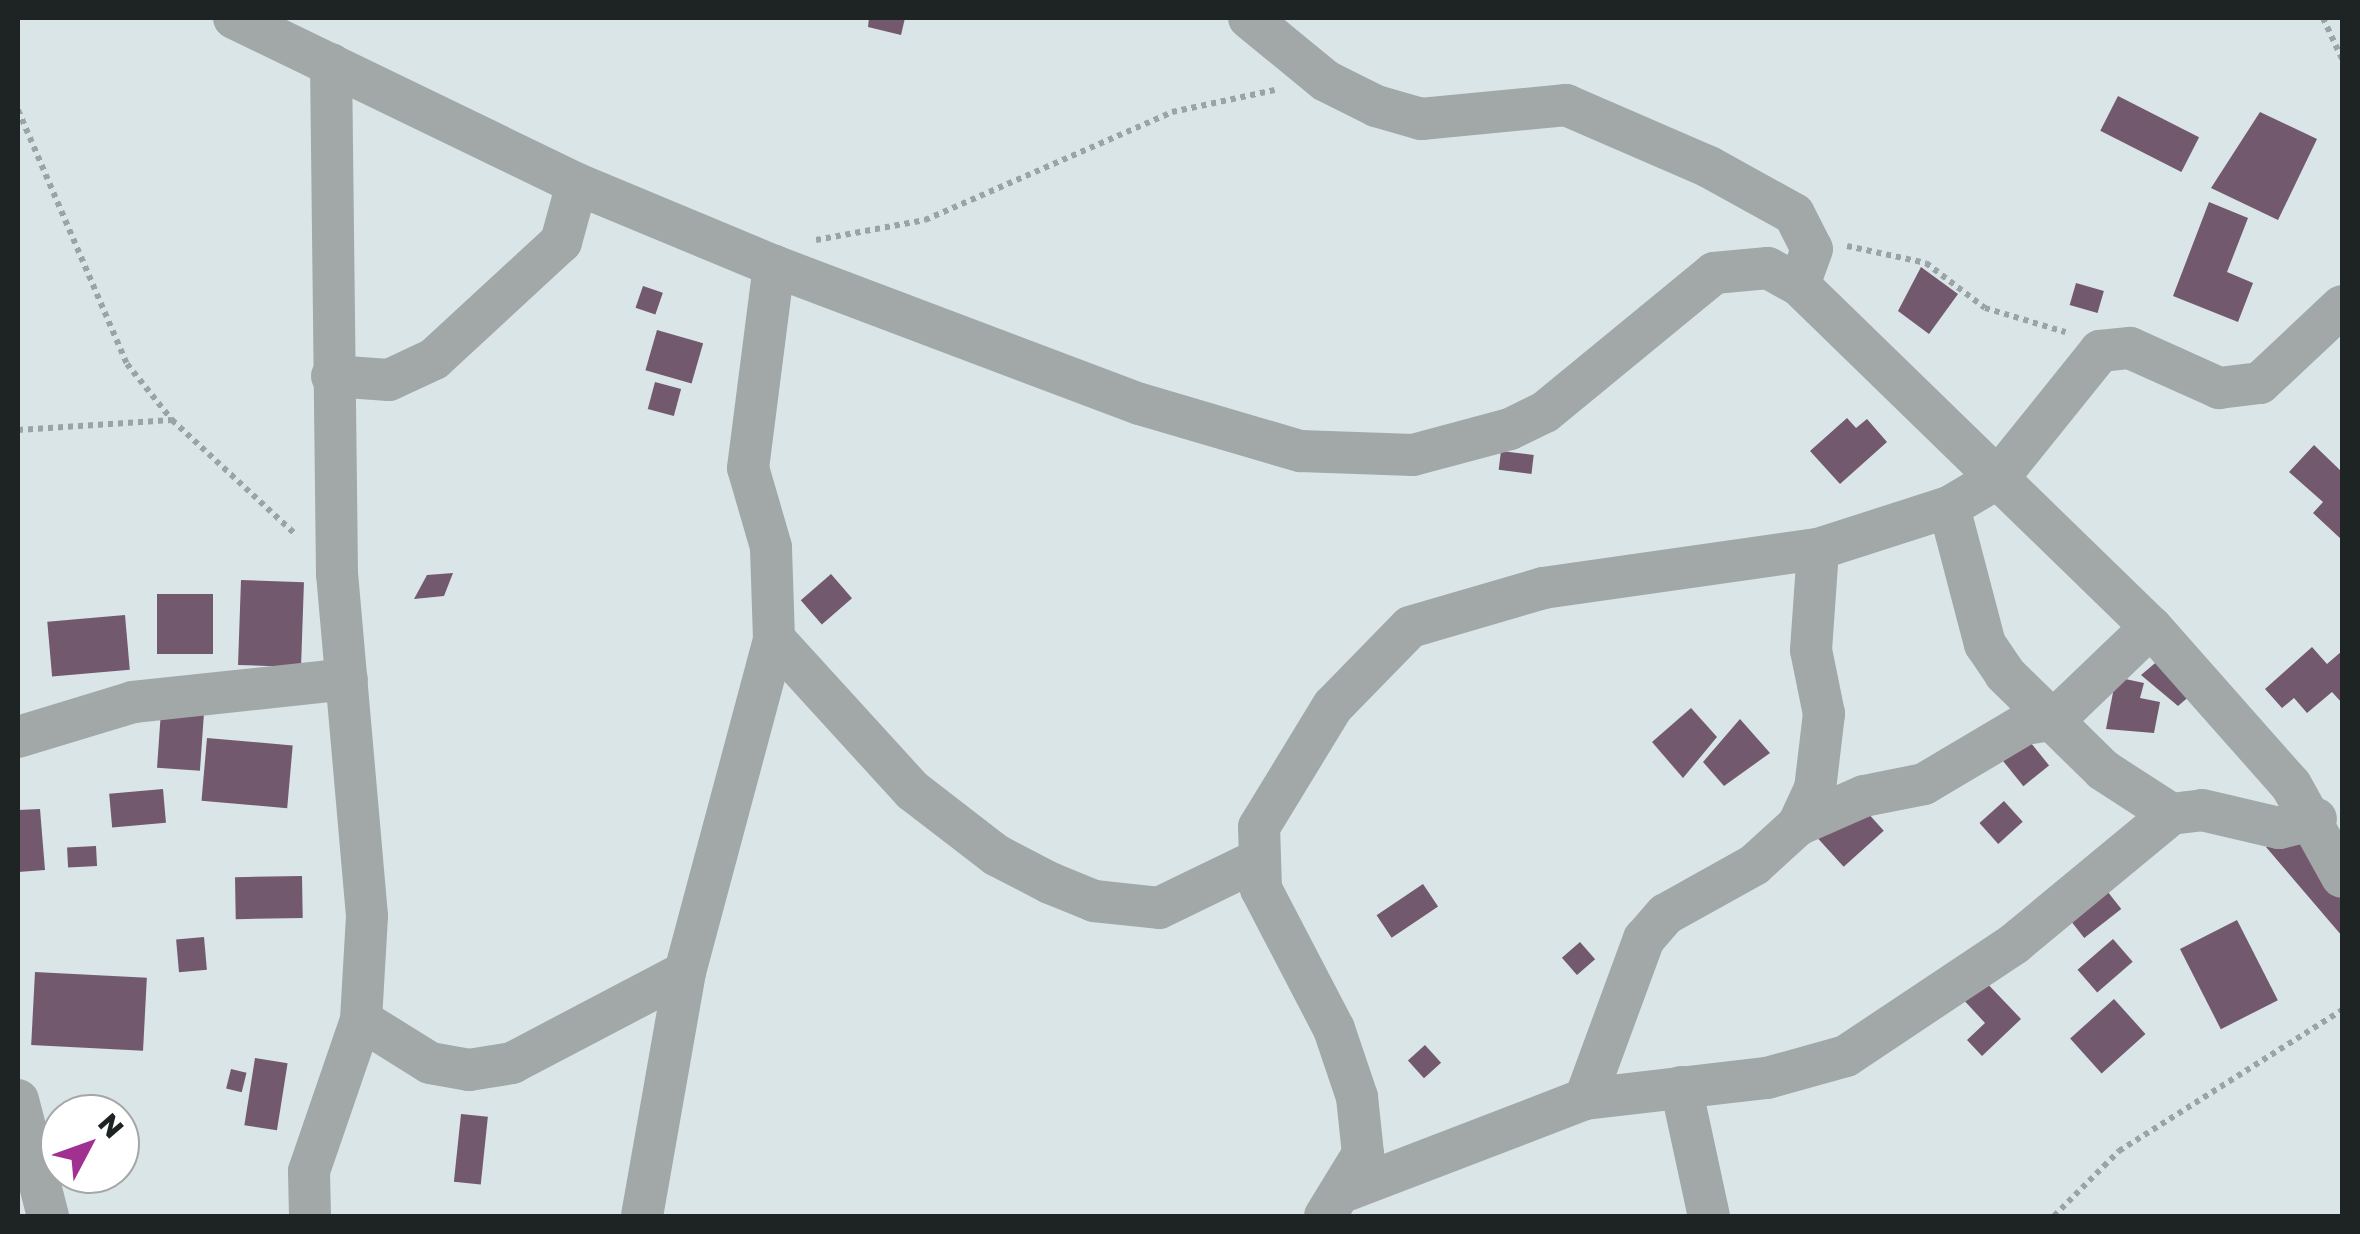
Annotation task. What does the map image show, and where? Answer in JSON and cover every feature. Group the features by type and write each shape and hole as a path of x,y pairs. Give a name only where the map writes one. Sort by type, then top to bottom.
{"street":[{"path":"234,18 284,26 331,64 577,184 774,266 1249,440 1354,456 1460,447 1545,412 1714,273 1806,267"},
{"path":"1250,18 1326,81 1421,119 1566,106 1776,199 1806,267 1998,478 2150,627 2316,820 2342,878"},
{"path":"310,1216 309,1170 361,1020 367,916 337,574 331,64"},
{"path":"332,376 389,380 434,359 561,242 577,184"},
{"path":"642,1216 685,972 774,639 771,547 748,468 774,266"},
{"path":"1337,1204 1363,1154 1357,1097 1256,861 1259,826 1293,764 1333,706 1410,627 1544,588 1818,549 1948,507 1998,478 2100,351 2130,348 2218,388 2260,383 2342,306"},
{"path":"1948,507 1985,644 2104,770 2172,814"},
{"path":"1798,825 1815,789 1824,714 1810,650 1818,549"},
{"path":"1585,1100 1644,939 1798,825 1864,796 1924,784 2025,724 2055,719 2150,627"},
{"path":"774,639 952,825 1050,882 1094,901 1159,908 1256,861"},
{"path":"18,738 133,702 347,679"},
{"path":"1337,1204 1585,1100 1681,1087 1846,1056 2014,944 2172,814 2202,810 2279,828 2316,820"},
{"path":"361,1020 430,1063 498,1066 685,972"},
{"path":"1681,1087 1709,1216"},
{"path":"18,1100 48,1216"}],"path":[{"path":"2322,18 2342,60"},
{"path":"774,266 830,234 925,220 1172,112 1326,81"},
{"path":"18,110 109,335 172,420 337,574"},
{"path":"1806,267 1850,246 1926,264 1985,308 2081,336 2100,351"},
{"path":"18,430 172,420"},
{"path":"2054,1216 2120,1151 2342,1010"}],"building":[{"path":"869,18 905,18 901,35 868,27"},
{"path":"2118,96 2199,137 2181,172 2100,131"},
{"path":"2260,112 2317,139 2278,220 2211,188"},
{"path":"2209,202 2248,218 2227,272 2253,283 2238,322 2173,296"},
{"path":"1921,267 1958,294 1929,334 1898,311"},
{"path":"2076,283 2104,291 2098,313 2070,305"},
{"path":"643,286 663,293 655,315 636,308"},
{"path":"657,330 703,343 692,384 645,370"},
{"path":"655,382 681,389 674,416 648,409"},
{"path":"1847,418 1856,428 1867,419 1887,442 1840,484 1810,451"},
{"path":"2314,445 2342,472 2342,540 2313,513 2323,502 2289,472"},
{"path":"1501,451 1534,455 1531,474 1499,470"},
{"path":"453,573 444,596 414,599 427,575"},
{"path":"831,574 852,598 822,624 801,600"},
{"path":"241,580 304,582 301,667 238,665"},
{"path":"157,594 213,594 213,654 157,654"},
{"path":"125,615 130,670 52,677 47,622"},
{"path":"2312,647 2327,664 2342,651 2342,703 2332,692 2307,713 2294,698 2282,708 2265,689"},
{"path":"2160,659 2192,694 2178,706 2141,675"},
{"path":"2116,677 2144,683 2140,698 2160,702 2154,733 2106,729"},
{"path":"1691,708 1717,737 1683,778 1652,742"},
{"path":"161,711 204,714 200,771 157,768"},
{"path":"1740,719 1770,753 1724,786 1703,762"},
{"path":"2022,732 2049,765 2023,786 1996,753"},
{"path":"207,738 293,745 287,808 202,801"},
{"path":"163,789 166,823 112,828 109,794"},
{"path":"1857,801 1884,831 1844,867 1817,837"},
{"path":"2004,801 2023,822 1998,844 1979,823"},
{"path":"40,809 45,870 18,872 18,810"},
{"path":"2290,827 2342,889 2342,936 2266,847"},
{"path":"96,846 97,866 68,867 67,848"},
{"path":"302,876 303,918 236,919 235,877"},
{"path":"1423,884 1438,906 1392,938 1377,915"},
{"path":"2104,887 2121,909 2084,938 2067,916"},
{"path":"2237,920 2278,1000 2221,1029 2180,949"},
{"path":"204,937 207,970 179,972 176,939"},
{"path":"2113,939 2133,962 2097,992 2078,970"},
{"path":"1580,942 1595,959 1577,975 1562,958"},
{"path":"35,972 147,978 143,1051 31,1045"},
{"path":"1981,977 2021,1019 1982,1056 1967,1040 1985,1023 1960,996"},
{"path":"2114,999 2145,1034 2102,1073 2070,1038"},
{"path":"1425,1045 1441,1063 1424,1078 1408,1060"},
{"path":"255,1058 288,1063 277,1130 244,1125"},
{"path":"231,1069 247,1073 242,1092 226,1088"},
{"path":"461,1114 488,1117 481,1184 454,1182"}]}
